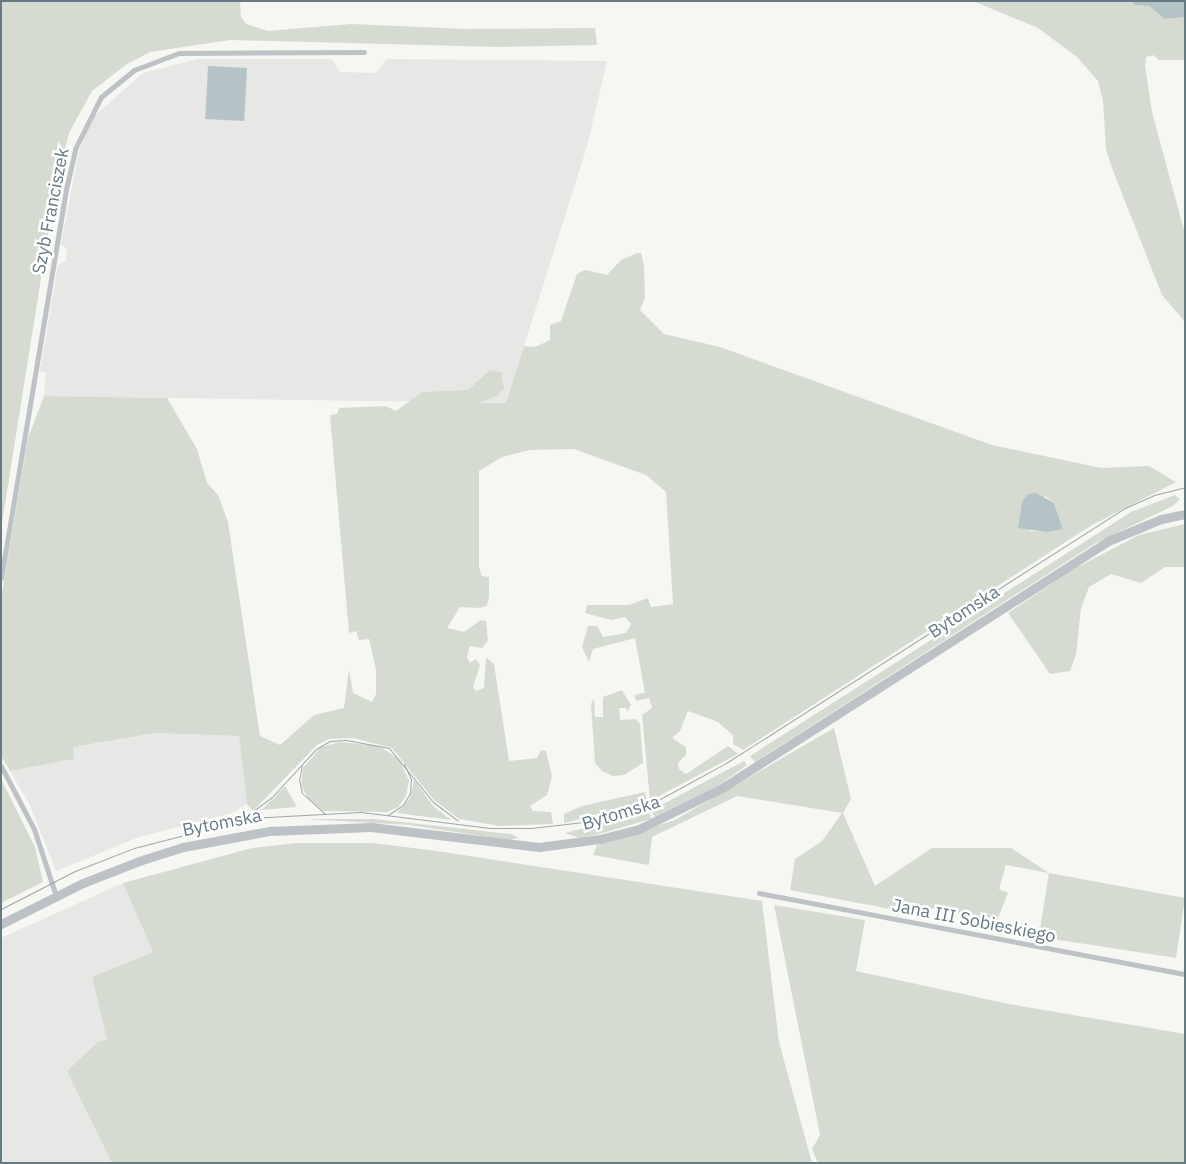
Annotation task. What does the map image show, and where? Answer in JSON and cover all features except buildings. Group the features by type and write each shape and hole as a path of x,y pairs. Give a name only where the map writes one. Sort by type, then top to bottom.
{"street":[{"name":"Szyb Franciszek","path":"1,578 67,185 75,149 101,96 134,70 179,53 364,52"},
{"name":"Bytomska","path":"1,924 56,896 164,852 269,831 371,827 539,847 600,839 638,828 722,788 1108,541 1161,518 1185,514"},
{"path":"1,766 34,829 56,896"},
{"name":"Jana III Sobieskiego","path":"759,893 1185,974"}],"shaded area":[{"path":"1,1 240,1 241,17 246,24 268,31 351,24 467,29 595,28 597,45 499,47 230,40 150,52 127,64 92,91 69,133 56,185 1,529"},
{"path":"973,1 1132,1 1134,5 1149,6 1165,19 1185,17 1185,60 1159,60 1153,55 1146,57 1145,66 1152,112 1185,234 1185,322 1162,295 1112,168 1106,149 1103,101 1098,81 1077,57 1038,28"},
{"path":"1132,1 1185,1 1185,17 1165,19 1149,6 1134,5"},
{"path":"198,59 332,59 340,72 376,73 387,59 607,61 588,143 506,403 44,396 46,373 40,371 58,265 66,261 67,250 61,244 79,151 93,117 143,73"},
{"path":"208,66 247,68 244,121 205,119"},
{"path":"641,253 644,266 645,298 640,310 664,334 720,347 992,445 1101,468 1149,466 1176,482 1092,525 743,750 733,744 733,735 718,722 688,711 680,731 672,738 686,747 686,755 678,763 679,769 686,774 728,746 738,754 650,801 642,715 652,708 649,698 636,701 634,695 645,693 635,638 593,649 589,662 582,647 588,626 597,626 603,637 626,633 631,624 625,617 611,620 585,613 587,605 629,605 648,598 651,607 673,604 666,492 646,475 574,449 530,450 502,457 479,471 479,567 482,576 489,577 489,597 487,606 480,608 460,607 447,628 464,632 481,620 486,621 488,641 482,648 470,646 467,657 470,663 476,659 480,665 473,687 476,691 484,688 486,657 494,664 509,761 537,758 541,750 546,751 552,776 547,795 530,806 533,811 551,812 553,824 500,826 459,819 433,799 392,748 353,738 329,739 317,745 253,811 247,804 239,736 156,733 73,747 74,759 10,771 1,756 1,599 28,438 44,396 167,398 197,449 207,483 218,495 228,522 260,736 280,745 314,715 344,708 349,669 353,693 372,702 376,694 376,670 369,639 359,640 356,631 349,633 330,415 337,414 339,408 386,406 396,411 422,392 468,390 490,370 501,372 504,389 497,396 479,403 506,403 524,346 535,347 550,340 550,325 561,321 577,274 585,270 607,275 621,260","holes":["1045,496 1054,503 1063,529 1029,531"]},
{"path":"1036,493 1054,503 1063,529 1048,532 1018,528 1022,502 1028,494"},
{"path":"1175,495 1180,499 1173,506 1094,544 755,762 750,756 1131,512"},
{"path":"1185,524 1185,567 1165,567 1141,583 1111,574 1089,587 1081,608 1076,655 1070,671 1050,674 1008,613 1072,570 1139,535"},
{"path":"622,690 631,705 627,712 626,708 619,708 620,720 636,719 640,724 643,763 624,775 613,776 602,771 595,763 591,704 594,698 595,717 603,717 603,697"},
{"path":"834,728 851,799 843,813 875,886 932,848 1011,848 1049,873 1006,865 999,889 1008,893 997,920 924,907 922,915 790,890 795,859 822,841 842,813 737,796 652,837 649,865 593,855 597,845 675,820"},
{"path":"156,733 239,736 247,804 232,813 139,837 56,871 29,803 10,771 73,759 73,747"},
{"path":"340,742 379,746 399,759 409,781 406,796 398,807 387,812 324,811 309,800 301,785 303,768 321,747"},
{"path":"744,761 747,765 719,785 654,817 652,810"},
{"path":"1,779 35,847 43,882 1,903"},
{"path":"414,780 434,807 451,820 397,813 410,798"},
{"path":"285,786 297,807 261,810 273,799"},
{"path":"645,792 647,803 564,823 564,814 582,806"},
{"path":"649,812 651,819 599,834 579,838 565,833"},
{"path":"305,819 375,819 511,834 518,838 508,840 409,825"},
{"path":"296,843 373,843 437,851 762,901 779,1042 812,1163 112,1163 67,1071 98,1042 107,1040 92,977 153,952 123,883 252,848"},
{"path":"1049,873 1185,898 1176,958 1046,938 1040,929"},
{"path":"123,883 153,952 92,977 107,1040 112,1163 1,1163 1,938"},
{"path":"774,905 865,920 856,971 1009,1004 1185,1034 1185,1163 818,1163 812,1149 820,1135"}],"tram line":[{"path":"1,909 75,871 134,848 250,818 361,812 490,828 531,828 593,821 649,805 726,763 1125,508 1154,495 1185,487"},
{"path":"246,816 271,798 316,749 330,741 346,740 389,748 433,802 458,821"},
{"path":"388,815 403,805 410,793 411,779 404,764"},
{"path":"302,765 299,780 302,793 324,813"}]}
